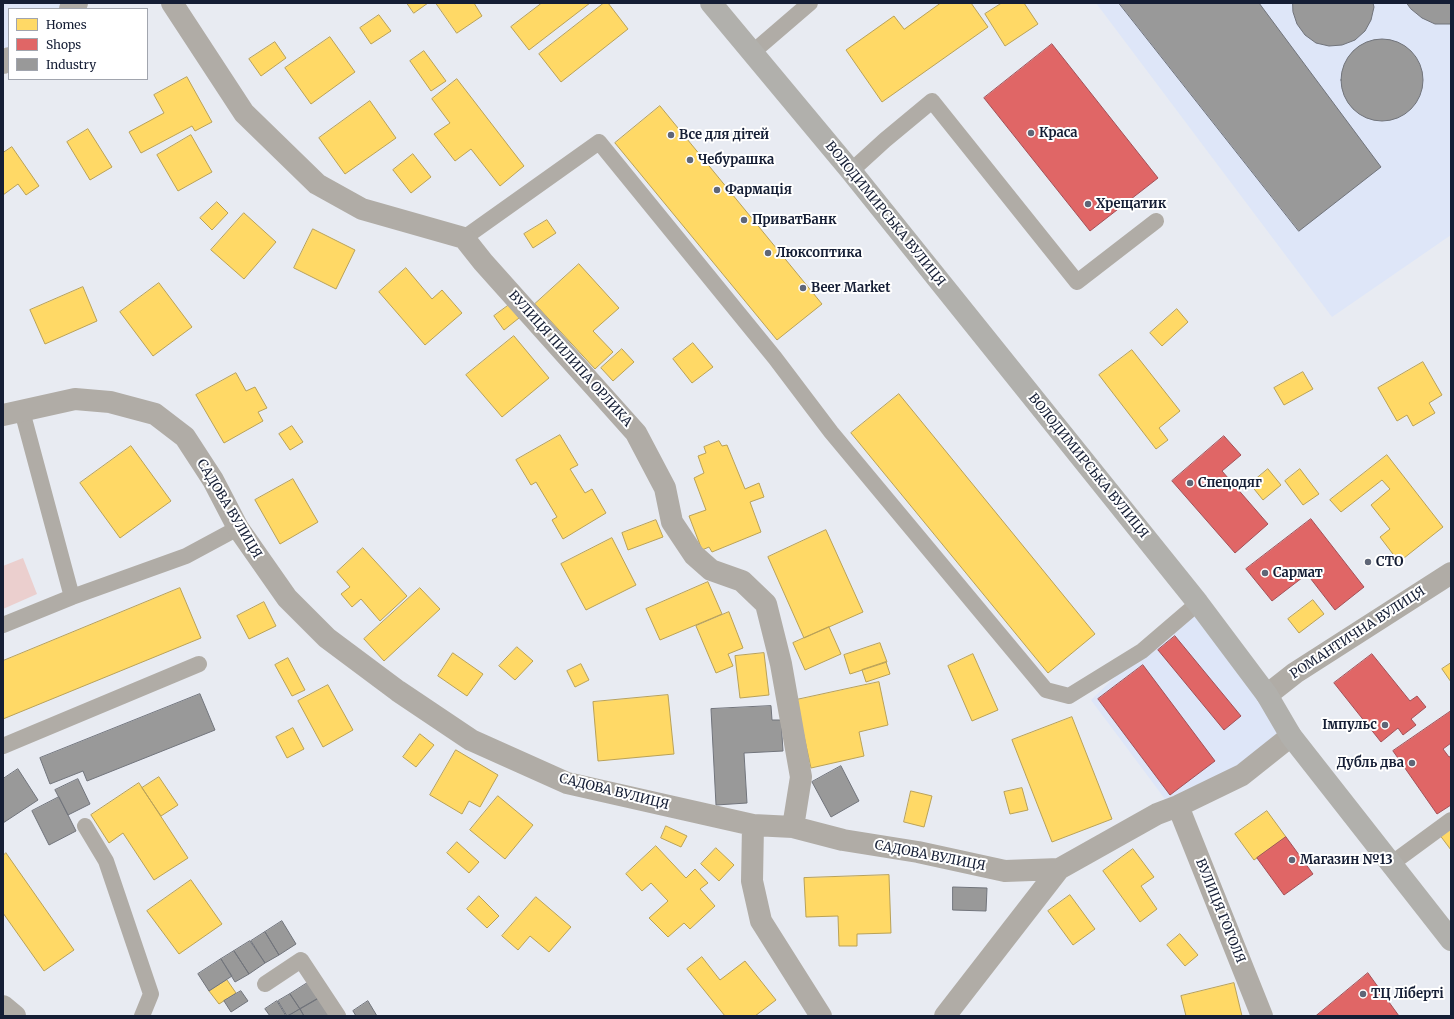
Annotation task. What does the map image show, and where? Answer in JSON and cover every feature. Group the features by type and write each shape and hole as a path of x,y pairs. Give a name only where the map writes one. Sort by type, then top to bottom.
{"main road":[{"name":"ВОЛОДИМИРСЬКА ВУЛИЦЯ","path":"711,3 851,171 1198,603 1267,695 1291,736 1451,940"}],"street":[{"path":"172,3 244,113 317,184 362,208 464,238"},
{"name":"ВУЛИЦЯ ПИЛИПА ОРЛИКА","path":"464,238 483,262 636,433 665,488 672,522 694,555 711,570 742,581 766,604 781,664 801,777 793,827"},
{"name":"САДОВА ВУЛИЦЯ","path":"12,413 75,399 110,402 155,414 185,437 214,480 238,528 287,598 327,638 398,691 471,740 568,782 753,825 793,827 843,840 918,852 1005,871 1059,869 1157,814 1178,806 1242,775 1291,736"},
{"name":"РОМАНТИЧНА ВУЛИЦЯ","path":"1267,695 1295,673 1451,573"},
{"name":"ВУЛИЦЯ ГОГОЛЯ","path":"1178,806 1262,1016"},
{"path":"753,825 752,881 761,920 821,1016"},
{"path":"945,1016 1059,869"},
{"path":"3,1006 15,1016"}],"lane":[{"path":"753,52 810,3"},
{"path":"851,171 885,140 932,101 1077,282 1156,221"},
{"path":"464,238 599,142 775,358 831,432 1046,690 1069,696 1142,651 1198,603"},
{"path":"12,413 72,597"},
{"path":"3,625 72,597 186,556 238,528"},
{"path":"3,746 199,664"},
{"path":"1391,864 1451,820"},
{"path":"85,826 106,861 151,994 142,1016"},
{"path":"265,984 301,960 338,1016"}],"shaded area":[{"path":"3,3 77,3 71,8 8,8 8,59 3,63"},
{"path":"1096,3 1451,3 1451,235 1332,317"},
{"path":"23,558 37,594 3,609 3,566"},
{"path":"1198,603 1291,736 1242,775 1165,799 1091,700 1142,651"}],"building: Homes":[{"path":"407,3 428,3 414,13"},
{"path":"436,3 474,3 482,16 457,33"},
{"path":"542,3 590,3 529,50 511,27"},
{"path":"604,3 608,3 628,29 561,82 539,54"},
{"path":"941,3 971,3 988,27 882,102 846,50 894,16 904,29"},
{"path":"1002,3 1024,3 1038,24 1005,46 985,14"},
{"path":"379,15 391,31 371,44 360,28"},
{"path":"330,37 355,72 311,104 285,68"},
{"path":"275,42 286,58 261,76 249,59"},
{"path":"424,51 446,81 431,91 410,61"},
{"path":"187,77 212,122 195,131 192,126 141,153 129,132 164,113 154,95"},
{"path":"457,79 524,166 500,186 471,149 455,161 434,134 450,123 432,99"},
{"path":"370,101 396,138 345,174 319,138"},
{"path":"660,106 822,304 777,340 615,143"},
{"path":"88,129 112,167 90,180 67,142"},
{"path":"191,135 212,172 178,191 157,155"},
{"path":"12,147 39,186 26,195 18,184 3,195 3,153"},
{"path":"413,154 431,177 411,193 393,170"},
{"path":"217,202 228,213 212,230 200,218"},
{"path":"244,213 276,242 244,279 211,250"},
{"path":"547,220 556,233 533,248 524,234"},
{"path":"313,229 355,250 336,289 294,268"},
{"path":"579,264 619,308 593,331 613,352 595,369 535,304"},
{"path":"406,268 432,299 442,290 462,313 425,345 379,292"},
{"path":"159,283 192,327 153,356 120,312"},
{"path":"83,287 97,321 45,344 30,310"},
{"path":"509,305 519,318 504,330 494,316"},
{"path":"1177,309 1188,322 1162,346 1150,333"},
{"path":"514,336 549,378 502,417 466,375"},
{"path":"693,343 713,367 692,383 673,359"},
{"path":"622,349 634,362 613,381 601,368"},
{"path":"1132,350 1180,411 1159,428 1168,440 1156,449 1099,375"},
{"path":"1423,362 1442,395 1429,403 1435,413 1413,426 1407,415 1397,421 1378,388"},
{"path":"1303,372 1313,389 1284,405 1274,388"},
{"path":"236,373 246,391 255,387 267,408 258,412 263,421 224,443 196,395"},
{"path":"899,394 1095,634 1048,673 851,433"},
{"path":"292,426 303,442 290,450 279,434"},
{"path":"560,435 578,465 570,469 585,493 592,489 606,513 563,539 552,520 557,517 536,482 531,485 516,460"},
{"path":"719,441 722,446 727,445 745,489 759,483 764,497 750,502 761,532 712,552 709,547 702,550 689,516 706,510 694,478 704,473 698,456 706,453 704,447"},
{"path":"131,446 171,501 120,538 80,483"},
{"path":"1387,455 1443,527 1399,562 1380,537 1390,529 1371,505 1390,489 1382,480 1341,512 1330,500"},
{"path":"1268,469 1281,485 1263,500 1250,484"},
{"path":"1300,469 1319,494 1303,505 1285,481"},
{"path":"293,479 318,522 280,544 255,500"},
{"path":"656,520 663,537 628,550 622,533"},
{"path":"826,530 863,612 804,638 768,557"},
{"path":"612,538 636,585 586,610 561,564"},
{"path":"363,548 407,596 380,621 361,599 352,607 341,594 350,587 337,572"},
{"path":"708,582 722,614 660,640 646,609"},
{"path":"180,588 201,638 3,719 3,661"},
{"path":"420,588 440,609 384,661 364,639"},
{"path":"1313,600 1324,614 1299,633 1288,619"},
{"path":"264,602 276,626 249,639 237,616"},
{"path":"729,612 743,648 728,654 733,666 716,673 696,626"},
{"path":"829,627 841,654 805,670 793,643"},
{"path":"880,643 887,662 850,674 844,655"},
{"path":"517,647 533,661 515,680 499,666"},
{"path":"453,653 483,674 467,696 438,676"},
{"path":"764,653 769,695 740,698 735,656"},
{"path":"973,654 998,710 972,721 948,666"},
{"path":"288,658 305,690 292,696 275,665"},
{"path":"886,662 890,674 866,682 862,670"},
{"path":"1451,663 1451,682 1442,669"},
{"path":"581,664 589,680 575,687 567,671"},
{"path":"879,682 888,725 859,732 864,756 811,768 796,700"},
{"path":"328,685 353,730 323,747 298,701"},
{"path":"668,695 674,754 598,761 593,702"},
{"path":"1072,717 1112,819 1052,842 1012,740"},
{"path":"293,728 304,749 287,758 276,737"},
{"path":"420,734 434,745 416,767 403,757"},
{"path":"456,750 498,775 480,807 469,801 462,814 430,795"},
{"path":"159,777 178,805 161,816 142,788"},
{"path":"139,783 188,858 154,880 123,833 109,843 91,815"},
{"path":"1022,788 1028,810 1010,814 1004,792"},
{"path":"911,791 932,796 924,827 904,822"},
{"path":"498,796 533,825 505,859 470,830"},
{"path":"1267,811 1286,837 1254,860 1235,834"},
{"path":"666,826 687,836 681,847 661,838"},
{"path":"1451,826 1451,850 1439,834"},
{"path":"457,842 479,862 469,873 447,853"},
{"path":"656,846 686,878 695,869 708,883 700,889 715,906 690,929 684,923 668,937 649,918 668,901 651,883 642,891 626,874"},
{"path":"716,848 734,865 719,881 701,864"},
{"path":"1133,849 1154,877 1141,886 1157,909 1140,922 1103,871"},
{"path":"6,853 74,950 44,971 3,913 3,856"},
{"path":"889,875 891,933 857,934 857,946 839,946 838,916 806,917 804,878"},
{"path":"191,880 222,924 179,954 147,911"},
{"path":"1070,895 1095,929 1073,945 1048,911"},
{"path":"479,896 499,916 487,928 467,909"},
{"path":"536,897 571,927 549,952 530,936 518,950 502,936"},
{"path":"1180,934 1198,955 1185,966 1167,945"},
{"path":"702,957 720,980 745,961 776,1000 755,1016 725,1016 687,969"},
{"path":"227,980 236,993 219,1004 209,991"},
{"path":"1234,983 1242,1016 1186,1016 1181,996"}],"building: Shops":[{"path":"1052,44 1158,178 1090,231 984,98"},
{"path":"1224,436 1241,455 1222,471 1268,524 1235,553 1172,481"},
{"path":"1311,519 1364,587 1335,610 1307,574 1272,601 1246,569"},
{"path":"1175,636 1241,716 1224,730 1158,650"},
{"path":"1372,654 1410,701 1417,696 1426,707 1411,719 1416,725 1403,735 1398,728 1381,742 1334,683"},
{"path":"1143,665 1215,761 1170,795 1098,699"},
{"path":"1451,711 1451,743 1443,749 1449,757 1451,756 1451,805 1437,814 1393,751"},
{"path":"1286,837 1313,874 1284,895 1257,858"},
{"name":"ТЦ Ліберті","path":"1368,973 1399,1016 1316,1016"}],"building: Industry":[{"path":"1119,3 1259,3 1381,167 1299,231"},
{"path":"1293,3 1373,3 1374,7 1371,20 1365,31 1355,40 1342,45 1329,46 1316,43 1305,35 1297,24 1293,12"},
{"path":"1407,3 1451,3 1451,24 1435,24 1422,18 1411,9"},
{"path":"1382,39 1398,42 1411,51 1420,64 1423,80 1420,96 1411,109 1398,118 1382,121 1366,118 1353,109 1344,96 1341,80 1344,64 1353,51 1366,42"},
{"path":"200,694 215,730 87,781 83,771 50,784 40,758"},
{"path":"771,706 772,720 781,720 783,751 744,753 747,803 716,805 711,709"},
{"path":"841,766 859,801 831,817 812,782"},
{"path":"18,769 38,800 3,823 3,779"},
{"path":"78,779 90,804 68,815 55,790"},
{"path":"59,797 76,831 49,845 32,811"},
{"path":"953,887 987,888 986,911 953,910"},
{"path":"282,921 296,944 279,955 265,932"},
{"path":"265,932 279,955 265,963 251,941"},
{"path":"250,941 265,963 249,974 234,951"},
{"path":"234,951 249,974 235,982 221,959"},
{"path":"221,959 232,976 209,991 198,974"},
{"path":"309,982 319,998 300,1009 290,994"},
{"path":"241,991 248,1001 231,1012 224,1001"},
{"path":"290,994 300,1009 287,1016 278,1001"},
{"path":"319,998 330,1016 304,1016 300,1009"},
{"path":"277,1001 286,1016 270,1016 265,1009"},
{"path":"368,1001 377,1016 356,1016 353,1011"},
{"path":"300,1009 304,1016 289,1016"}],"place":[{"name":"Краса","path":"1031,133"},
{"name":"Все для дітей","path":"671,135"},
{"name":"Чебурашка","path":"690,160"},
{"name":"Фармація","path":"717,190"},
{"name":"Хрещатик","path":"1088,204"},
{"name":"ПриватБанк","path":"744,220"},
{"name":"Люксоптика","path":"768,253"},
{"name":"Beer Market","path":"803,288"},
{"name":"Спецодяг","path":"1190,483"},
{"name":"СТО","path":"1368,562"},
{"name":"Сармат","path":"1265,573"},
{"name":"Імпульс","path":"1385,725"},
{"name":"Дубль два","path":"1412,763"},
{"name":"Магазин №13","path":"1292,860"},
{"name":"ТЦ Ліберті","path":"1363,994"}]}
